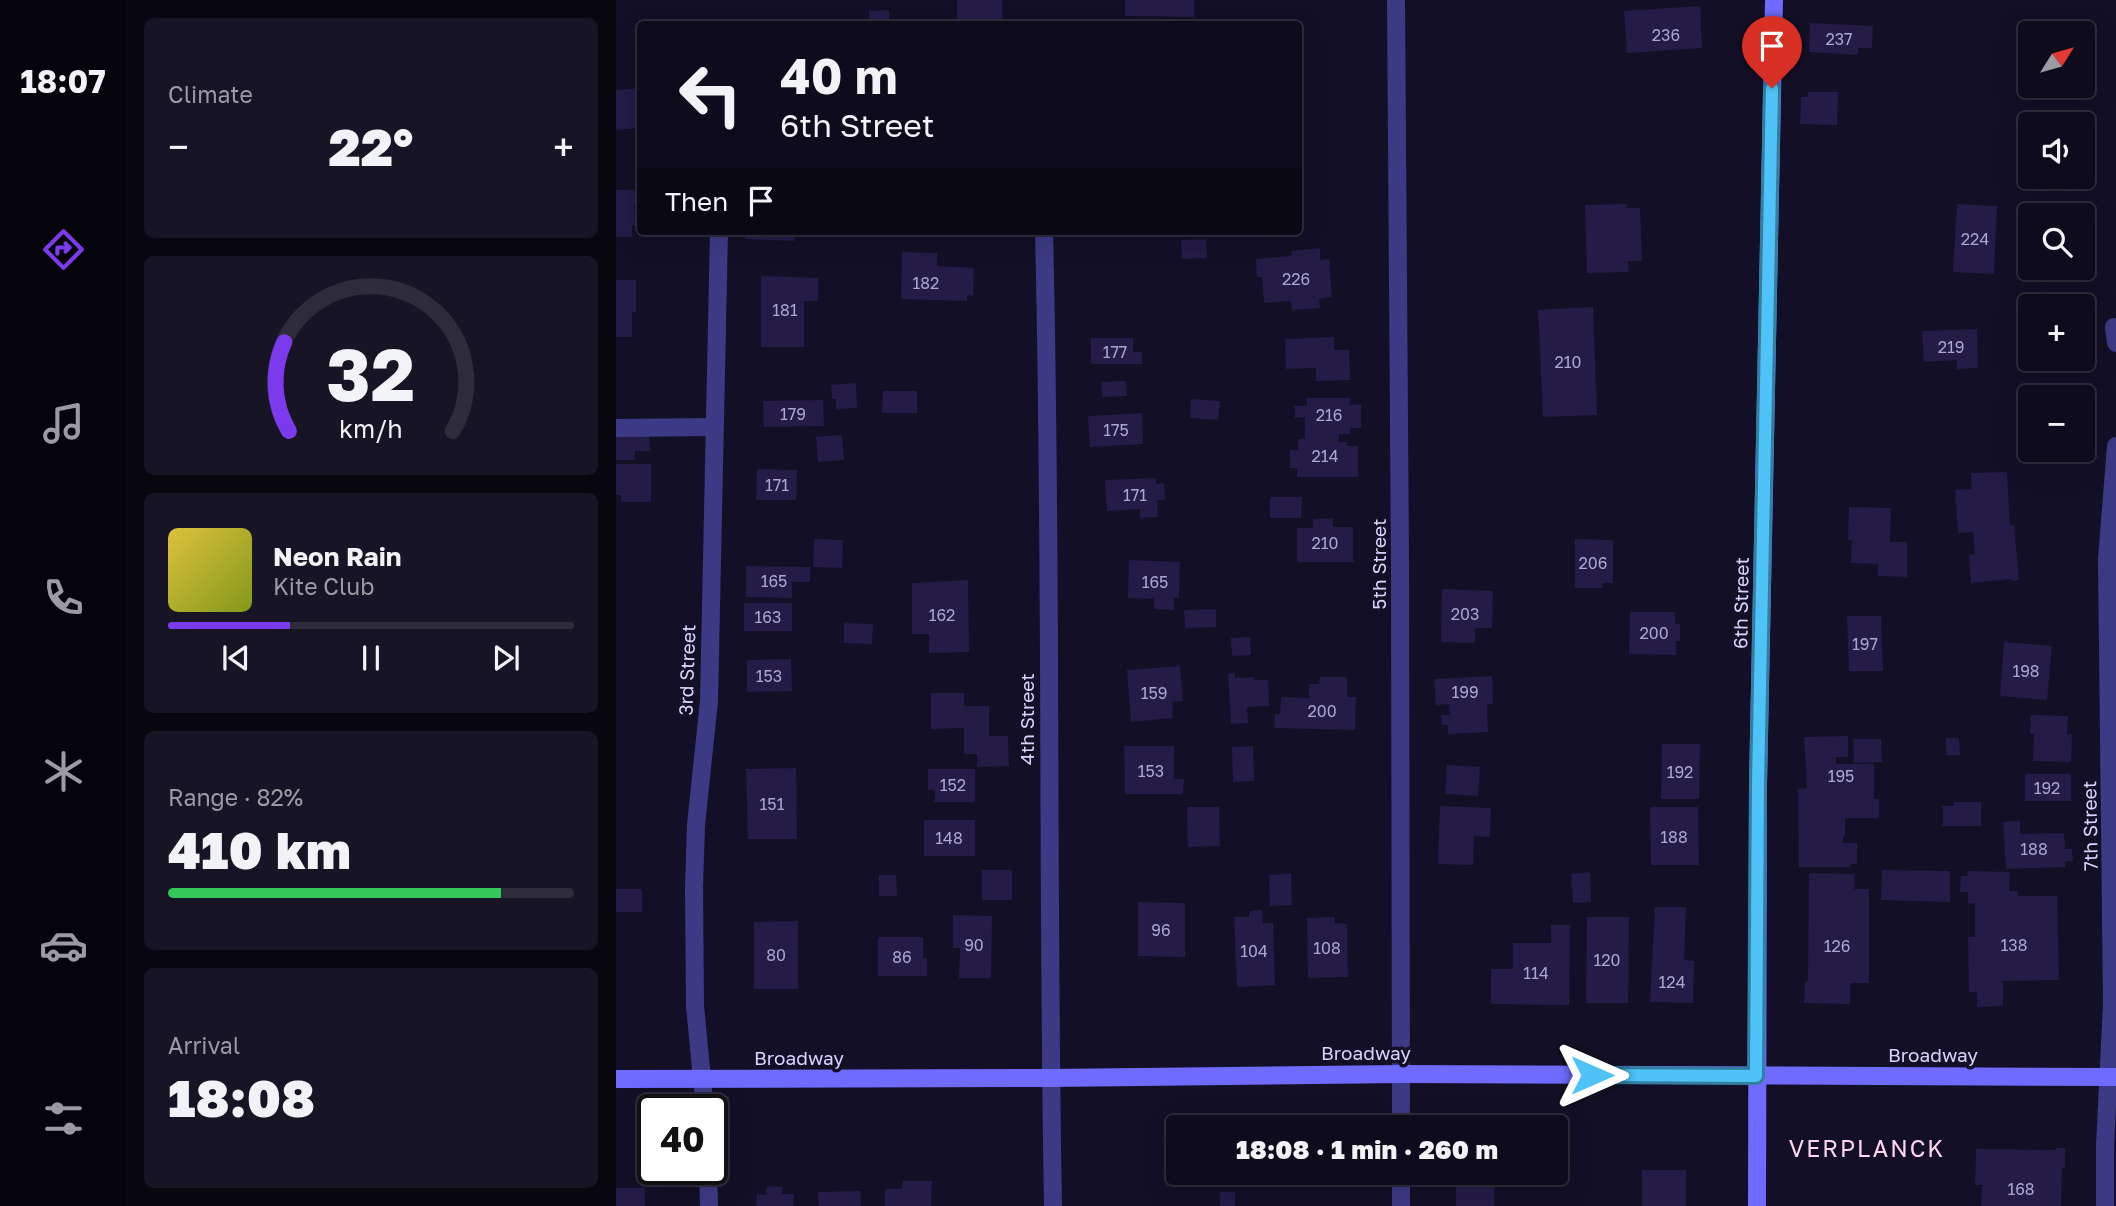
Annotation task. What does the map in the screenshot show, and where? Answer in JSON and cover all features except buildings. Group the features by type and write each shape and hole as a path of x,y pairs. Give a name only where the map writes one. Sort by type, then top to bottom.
{"street":[{"name":"5th Street","path":"1396,0 1401,1115"},
{"name":"6th Street","path":"1757,1206 1758,785 1774,0"},
{"name":"3rd Street","path":"703,1094 695,1006 694,888 696,825 709,701 719,235"},
{"name":"4th Street","path":"1044,235 1053,1206"},
{"path":"616,428 714,427"},
{"name":"7th Street","path":"2105,1206 2105,1146 2112,1077 2107,559 2116,446"},
{"name":"Broadway","path":"616,1079 1401,1074 2112,1077"},
{"path":"708,1185 709,1206"},
{"path":"1401,1185 1401,1206"}],"district":[{"name":"VERPLANCK","path":"1867,1149"}],"route":[{"path":"1592,1075 1756,1076 1758,785 1772,88"}]}
